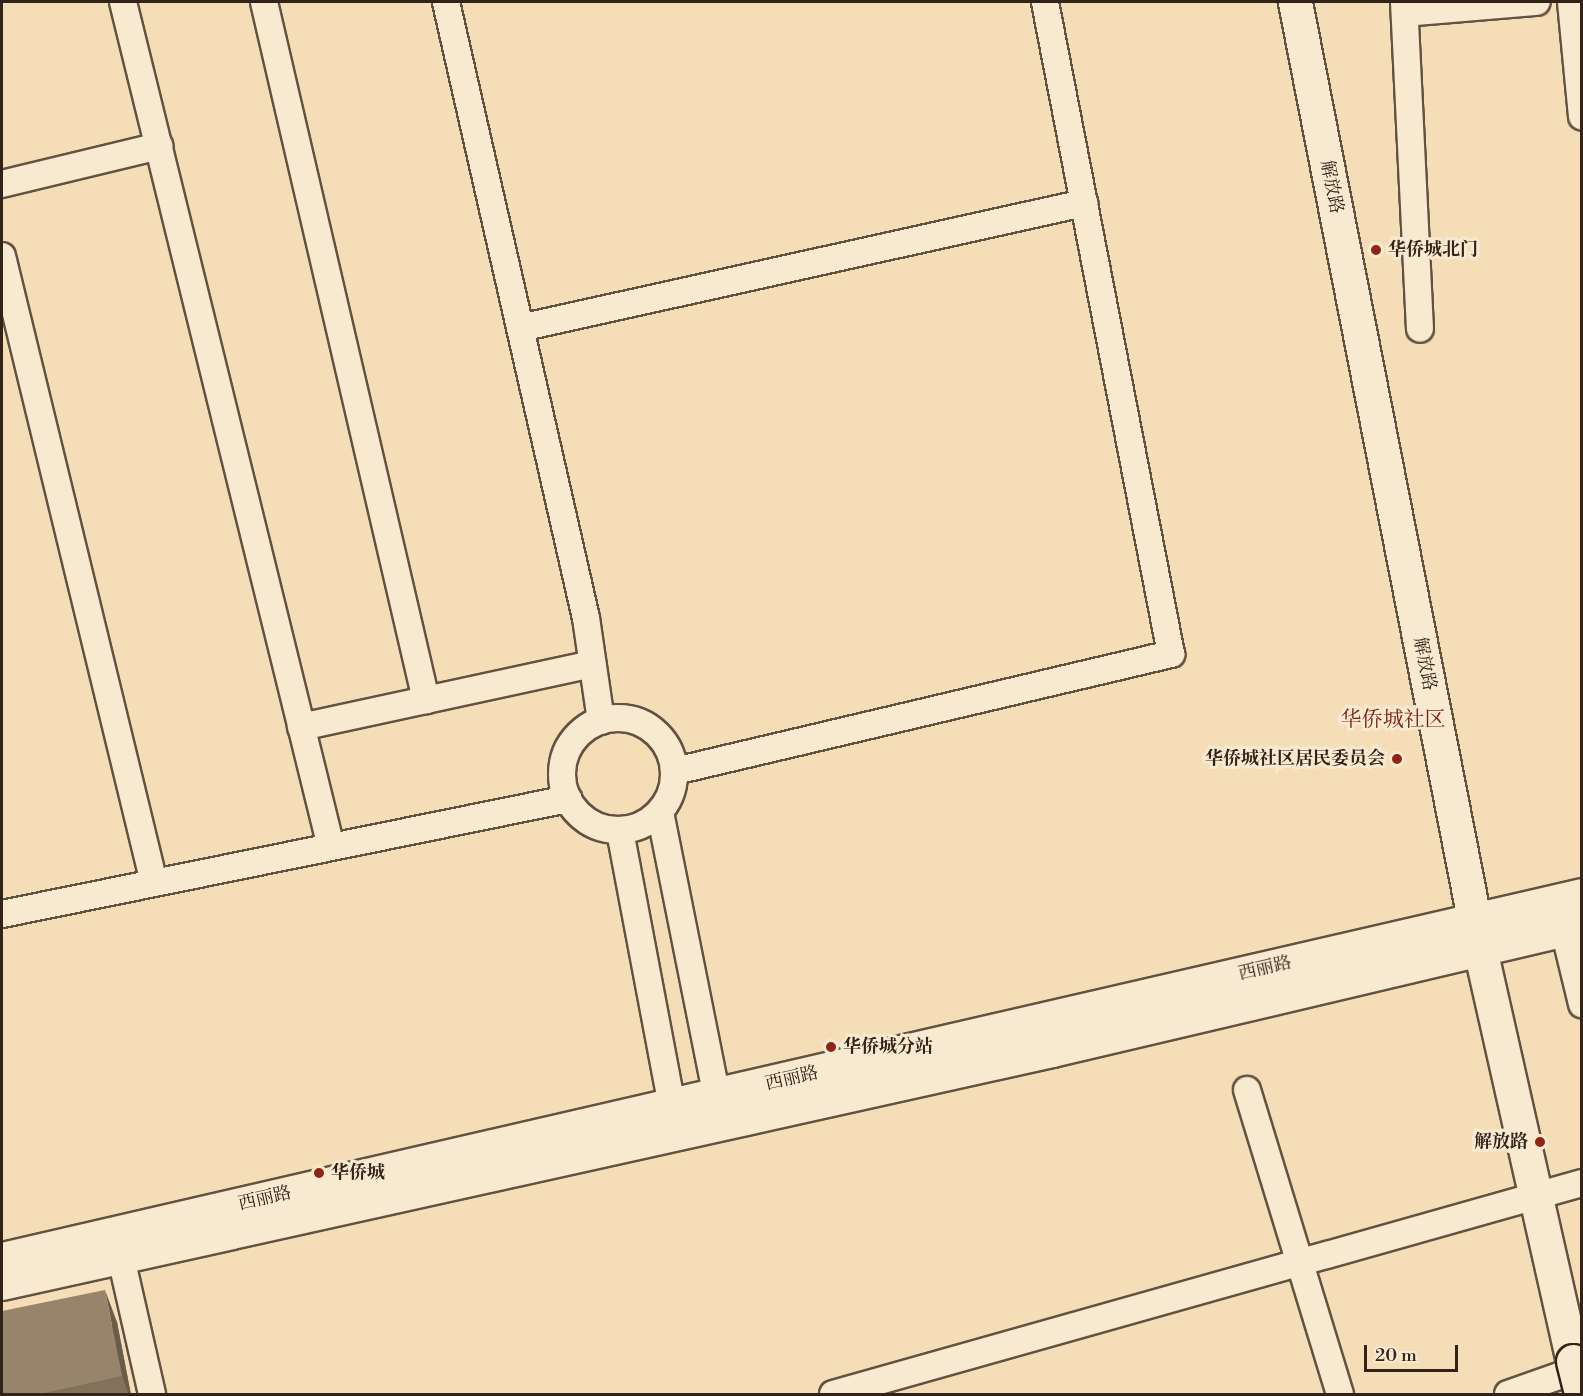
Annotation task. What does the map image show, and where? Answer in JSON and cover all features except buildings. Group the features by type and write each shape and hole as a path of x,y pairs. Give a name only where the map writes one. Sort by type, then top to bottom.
{"main road":[{"name":"解放路","path":"1295,2 1478,935 1535,1194 1577,1364 1581,1395"},
{"name":"西丽路","path":"2,1283 118,1245 675,1120 1571,913"},
{"name":"西丽路","path":"2,1259 118,1245"}],"street":[{"path":"123,2 331,847"},
{"path":"264,2 426,700"},
{"path":"446,2 520,328 592,664 601,721"},
{"path":"675,771 1171,654 1045,2"},
{"path":"1420,329 1405,7 1536,2"},
{"path":"1571,2 1581,116"},
{"path":"2,184 159,146"},
{"path":"520,328 1084,203"},
{"path":"2,256 154,883"},
{"path":"301,728 592,664"},
{"path":"660,812 642,826 620,831 589,823 568,799 562,768 567,752 575,739 601,721 644,724 666,744 675,771 660,812 720,1109"},
{"path":"2,914 568,799"},
{"path":"620,831 675,1120"},
{"path":"1571,913 1581,1004"},
{"path":"1247,1090 1340,1395"},
{"path":"833,1395 1535,1194 1581,1183"},
{"path":"118,1245 152,1395"},
{"path":"1508,1395 1577,1364"}],"place":[{"name":"华侨城北门","path":"1376,250"},
{"name":"华侨城社区居民委员会","path":"1397,759"},
{"name":"华侨城分站","path":"831,1047"},
{"name":"解放路","path":"1540,1142"},
{"name":"华侨城","path":"319,1173"}],"district":[{"name":"华侨城社区","path":"1393,720"}]}
